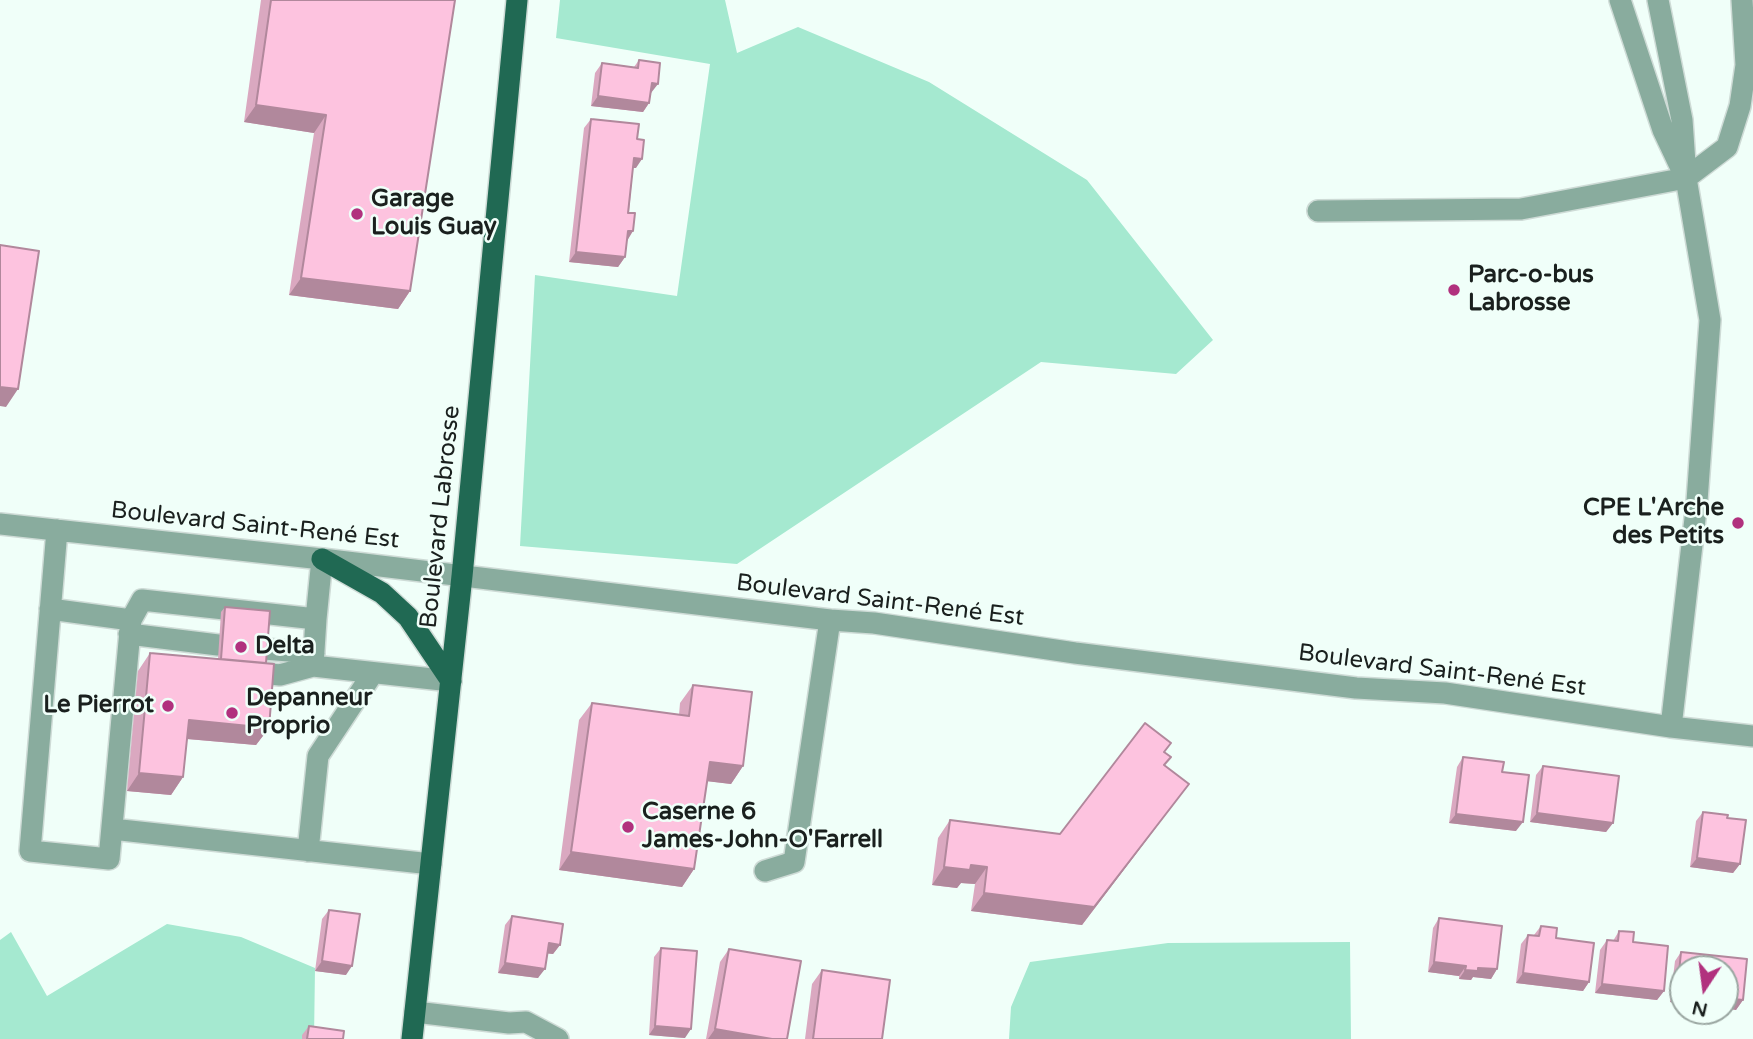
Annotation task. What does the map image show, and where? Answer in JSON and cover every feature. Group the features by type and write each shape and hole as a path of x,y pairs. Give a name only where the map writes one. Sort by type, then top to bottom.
{"main road":[{"name":"Boulevard Labrosse","path":"412,1039 462,576 517,0"},
{"path":"322,559 382,593 408,617 451,681"}],"street":[{"path":"1620,0 1664,130 1685,178"},
{"path":"1658,0 1682,120 1685,178 1710,320 1697,501 1671,727"},
{"path":"1318,211 1521,209 1685,178 1727,147 1734,127 1746,65 1742,0"},
{"name":"Boulevard Saint-René Est","path":"0,524 874,623 1040,648 1356,688 1445,693 1671,727 1753,736"},
{"path":"57,530 30,851 109,859 130,627 142,600 316,619"},
{"path":"314,659 322,559"},
{"path":"50,609 218,645"},
{"path":"765,871 794,862 830,620"},
{"path":"264,649 373,673 451,681"},
{"path":"127,659 153,661"},
{"path":"262,673 280,675 314,659"},
{"path":"308,850 318,756 373,673"},
{"path":"112,829 431,864"},
{"path":"415,1012 509,1023 526,1021 558,1039"}],"green space":[{"path":"560,0 725,0 737,53 798,27 929,82 1087,180 1213,340 1176,374 1041,362 737,564 520,546 535,275 677,296 710,64 556,38"},
{"path":"167,924 241,937 315,968 314,1039 0,1039 0,940 11,932 47,996"},
{"path":"1350,942 1351,1039 1009,1039 1011,1007 1030,962 1168,943"}],"building":[{"name":"Garage Louis Guay","path":"271,0 455,0 410,291 301,278 326,115 256,105"},
{"path":"639,60 660,63 658,84 652,83 649,103 598,96 602,63 638,68"},
{"path":"591,119 639,124 637,139 644,140 642,159 634,158 628,213 635,213 633,231 628,231 625,257 576,252"},
{"path":"0,245 39,251 18,389 0,387"},
{"name":"Delta","path":"225,607 270,611 266,663 221,659"},
{"path":"150,653 274,664 269,728 189,720 183,777 139,773"},
{"name":"Caserne 6 James-John-O'Farrell","path":"693,685 752,692 743,766 710,762 694,869 571,852 592,703 689,716"},
{"path":"1145,723 1171,743 1164,752 1171,757 1164,765 1189,784 1094,907 984,893 987,867 971,865 970,870 944,867 950,820 1060,834"},
{"path":"1463,757 1504,762 1502,772 1529,775 1523,822 1456,814"},
{"path":"1543,766 1619,776 1613,823 1537,813"},
{"path":"1703,812 1746,820 1740,864 1697,858"},
{"path":"329,910 360,914 352,966 322,961"},
{"path":"512,916 563,924 560,945 549,943 545,969 505,963"},
{"path":"1439,918 1502,926 1497,969 1465,970 1466,966 1434,962"},
{"path":"1541,926 1557,928 1556,938 1594,943 1589,982 1523,973 1528,935 1539,936"},
{"path":"1619,931 1634,932 1633,942 1668,946 1664,991 1602,984 1607,940 1618,941"},
{"path":"661,948 697,951 691,1029 655,1026"},
{"path":"729,949 801,961 787,1039 715,1029"},
{"path":"1681,952 1709,955 1681,955"},
{"path":"1739,958 1747,959 1743,1000 1739,1000"},
{"path":"822,970 890,980 882,1039 813,1039"},
{"path":"309,1026 344,1031 343,1039 307,1039"}],"place":[{"name":"Garage Louis Guay","path":"357,214"},
{"name":"Parc-o-bus Labrosse","path":"1454,290"},
{"name":"CPE L'Arche des Petits","path":"1738,523"},
{"name":"Delta","path":"241,647"},
{"name":"Le Pierrot","path":"168,706"},
{"name":"Depanneur Proprio","path":"232,713"},
{"name":"Caserne 6 James-John-O'Farrell","path":"628,827"}]}
